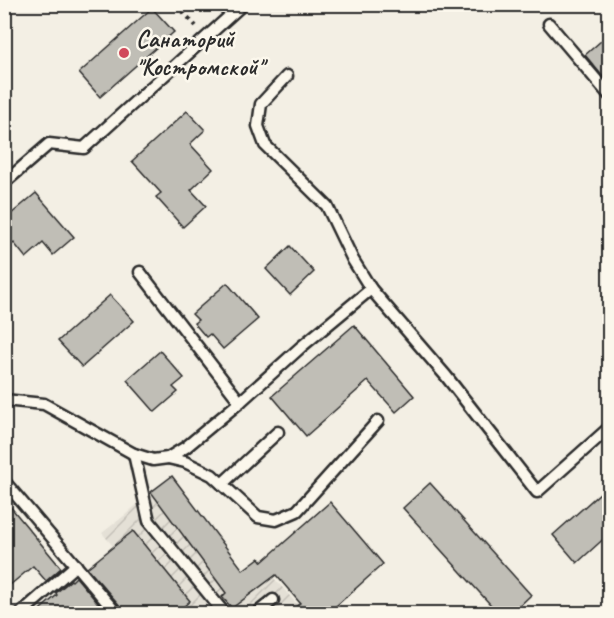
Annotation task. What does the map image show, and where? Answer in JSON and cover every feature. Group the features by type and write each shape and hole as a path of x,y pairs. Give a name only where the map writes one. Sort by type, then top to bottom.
{"lane":[{"path":"4,183 49,144 84,148 243,4"},
{"path":"549,24 609,96"},
{"path":"287,76 261,104 258,126 265,145 327,206 353,260 371,289 446,376 537,492 609,427"},
{"path":"140,272 240,402"},
{"path":"168,458 186,447 371,289"},
{"path":"4,400 44,404 134,454 153,460 168,458 185,462 212,475 258,517 276,520 297,511 378,421"},
{"path":"222,484 278,432"},
{"path":"134,454 149,521 225,614"},
{"path":"4,481 117,614"},
{"path":"20,614 76,565"},
{"path":"256,614 273,600"}],"path":[{"path":"176,4 206,38"}],"shaded area":[{"path":"172,476 243,570 259,558 305,613 43,614 40,609 113,546 102,533"}],"building":[{"path":"152,8 174,32 100,97 79,73"},
{"path":"609,34 609,84 585,55"},
{"path":"187,111 205,130 190,144 213,169 191,190 206,206 183,227 156,197 161,193 132,161"},
{"path":"36,193 74,237 53,255 43,243 26,258 14,243 4,251 4,220"},
{"path":"290,246 314,272 290,295 266,269"},
{"path":"227,283 258,319 223,349 210,334 206,337 194,323 198,320 192,314"},
{"path":"110,295 134,321 82,367 58,341"},
{"path":"354,325 414,396 396,412 368,381 306,436 272,396"},
{"path":"160,351 184,378 173,387 178,392 155,412 127,380"},
{"path":"172,476 243,570 259,558 262,562 330,502 383,564 327,614 287,614 300,603 276,575 232,608 222,597 226,593 151,492"},
{"path":"430,483 531,595 511,614 499,614 403,508"},
{"path":"609,485 609,534 577,563 553,535"},
{"path":"4,499 61,568 46,581 33,566 4,590"},
{"path":"133,531 190,601 175,614 124,614 123,609 87,568"},
{"path":"76,577 107,614 35,614 57,595 56,593"}],"place":[{"name":"Санаторий \"Костромской\"","path":"124,53"}]}
